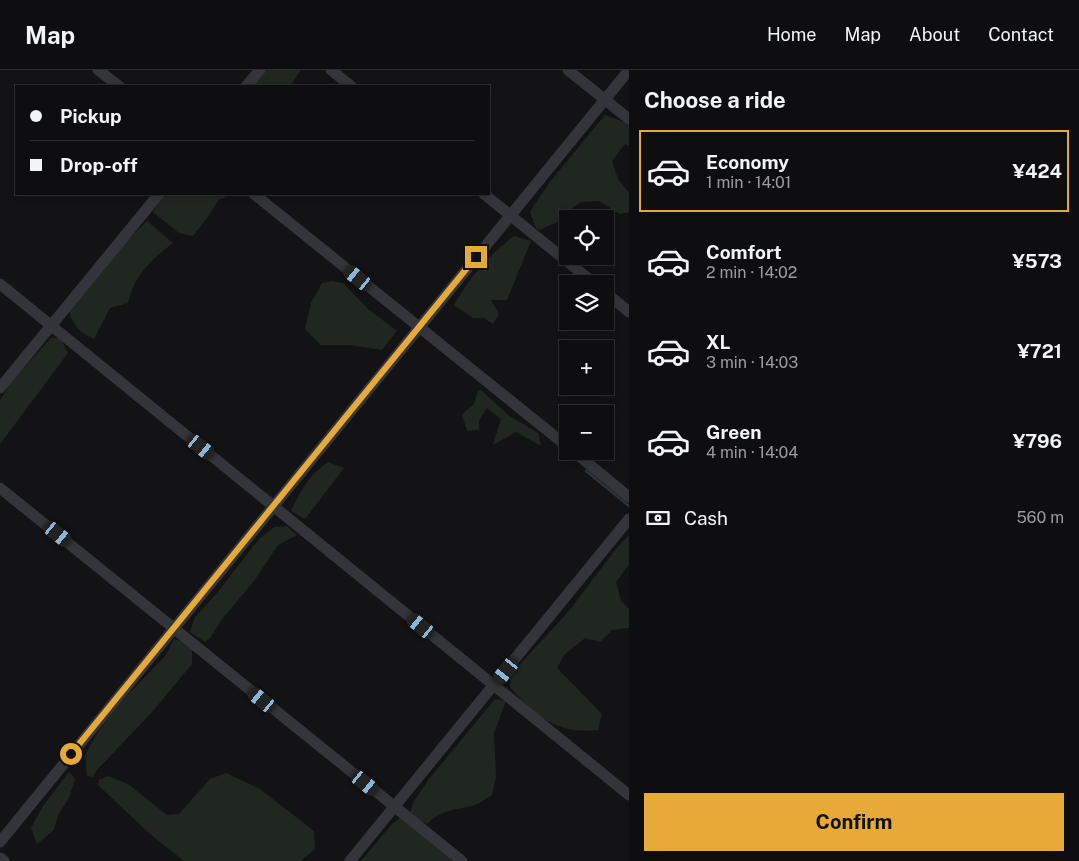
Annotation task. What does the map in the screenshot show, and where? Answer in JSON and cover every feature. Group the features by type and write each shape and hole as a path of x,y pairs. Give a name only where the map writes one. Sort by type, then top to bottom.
{"street":[{"path":"98,70 118,85"},
{"path":"247,85 260,70"},
{"path":"331,70 350,85"},
{"path":"568,70 629,120"},
{"path":"0,842 418,326 629,70"},
{"path":"0,388 158,195"},
{"path":"255,195 559,440"},
{"path":"485,195 584,275"},
{"path":"0,284 629,795"},
{"path":"614,300 629,312"},
{"path":"584,460 629,497"},
{"path":"0,488 462,861"},
{"path":"350,861 629,520"},
{"path":"0,858 4,861"}],"shaded area":[{"path":"266,70 301,70 291,85 252,85"},
{"path":"605,115 629,124 629,146 625,144 612,161 618,179 629,193 629,212 620,214 599,201 581,202 569,210 559,210 559,221 540,230 536,228 530,212 549,183"},
{"path":"164,195 230,195 218,200 193,236 179,233 153,212"},
{"path":"147,221 173,243 144,269 134,284 128,303 110,308 94,339 89,337 75,325 69,311 128,240"},
{"path":"514,236 531,241 507,300 491,300 499,314 493,324 484,318 473,318 454,305 466,285 480,268"},
{"path":"331,281 343,283 368,309 397,331 382,350 350,345 321,345 305,329 311,303 322,283"},
{"path":"51,338 60,338 68,353 0,444 0,400 13,380"},
{"path":"481,390 508,415 538,433 541,446 516,432 493,445 501,419 487,408 479,420 479,430 467,431 462,414 474,404 478,391"},
{"path":"328,462 344,468 305,519 291,511 306,484"},
{"path":"287,526 297,535 278,545 254,581 223,618 210,638 205,642 190,632 195,617 217,593 259,539 274,527"},
{"path":"629,535 629,564 616,582 621,601 629,609 629,628 612,630 600,642 585,638 564,655 557,668 602,714 598,730 583,731 559,726 538,715 519,697 510,687 511,674 568,612"},
{"path":"174,639 192,645 192,664 152,712 96,771 93,777 87,776 85,755 98,732 118,705 166,655"},
{"path":"495,699 506,701 494,733 496,776 492,795 474,805 442,814 427,824 409,815 414,801 429,779"},
{"path":"69,772 75,779 69,798 58,815 54,830 37,844 31,828 43,806"},
{"path":"226,773 260,789 314,831 315,849 301,861 184,861 150,834 98,785 99,780 108,776 128,784 167,815 179,814 210,779"},
{"path":"401,817 446,848 453,861 361,861 393,823"}],"waterway":[{"path":"586,471 629,506"}],"route":[{"path":"71,754 476,257"}]}
